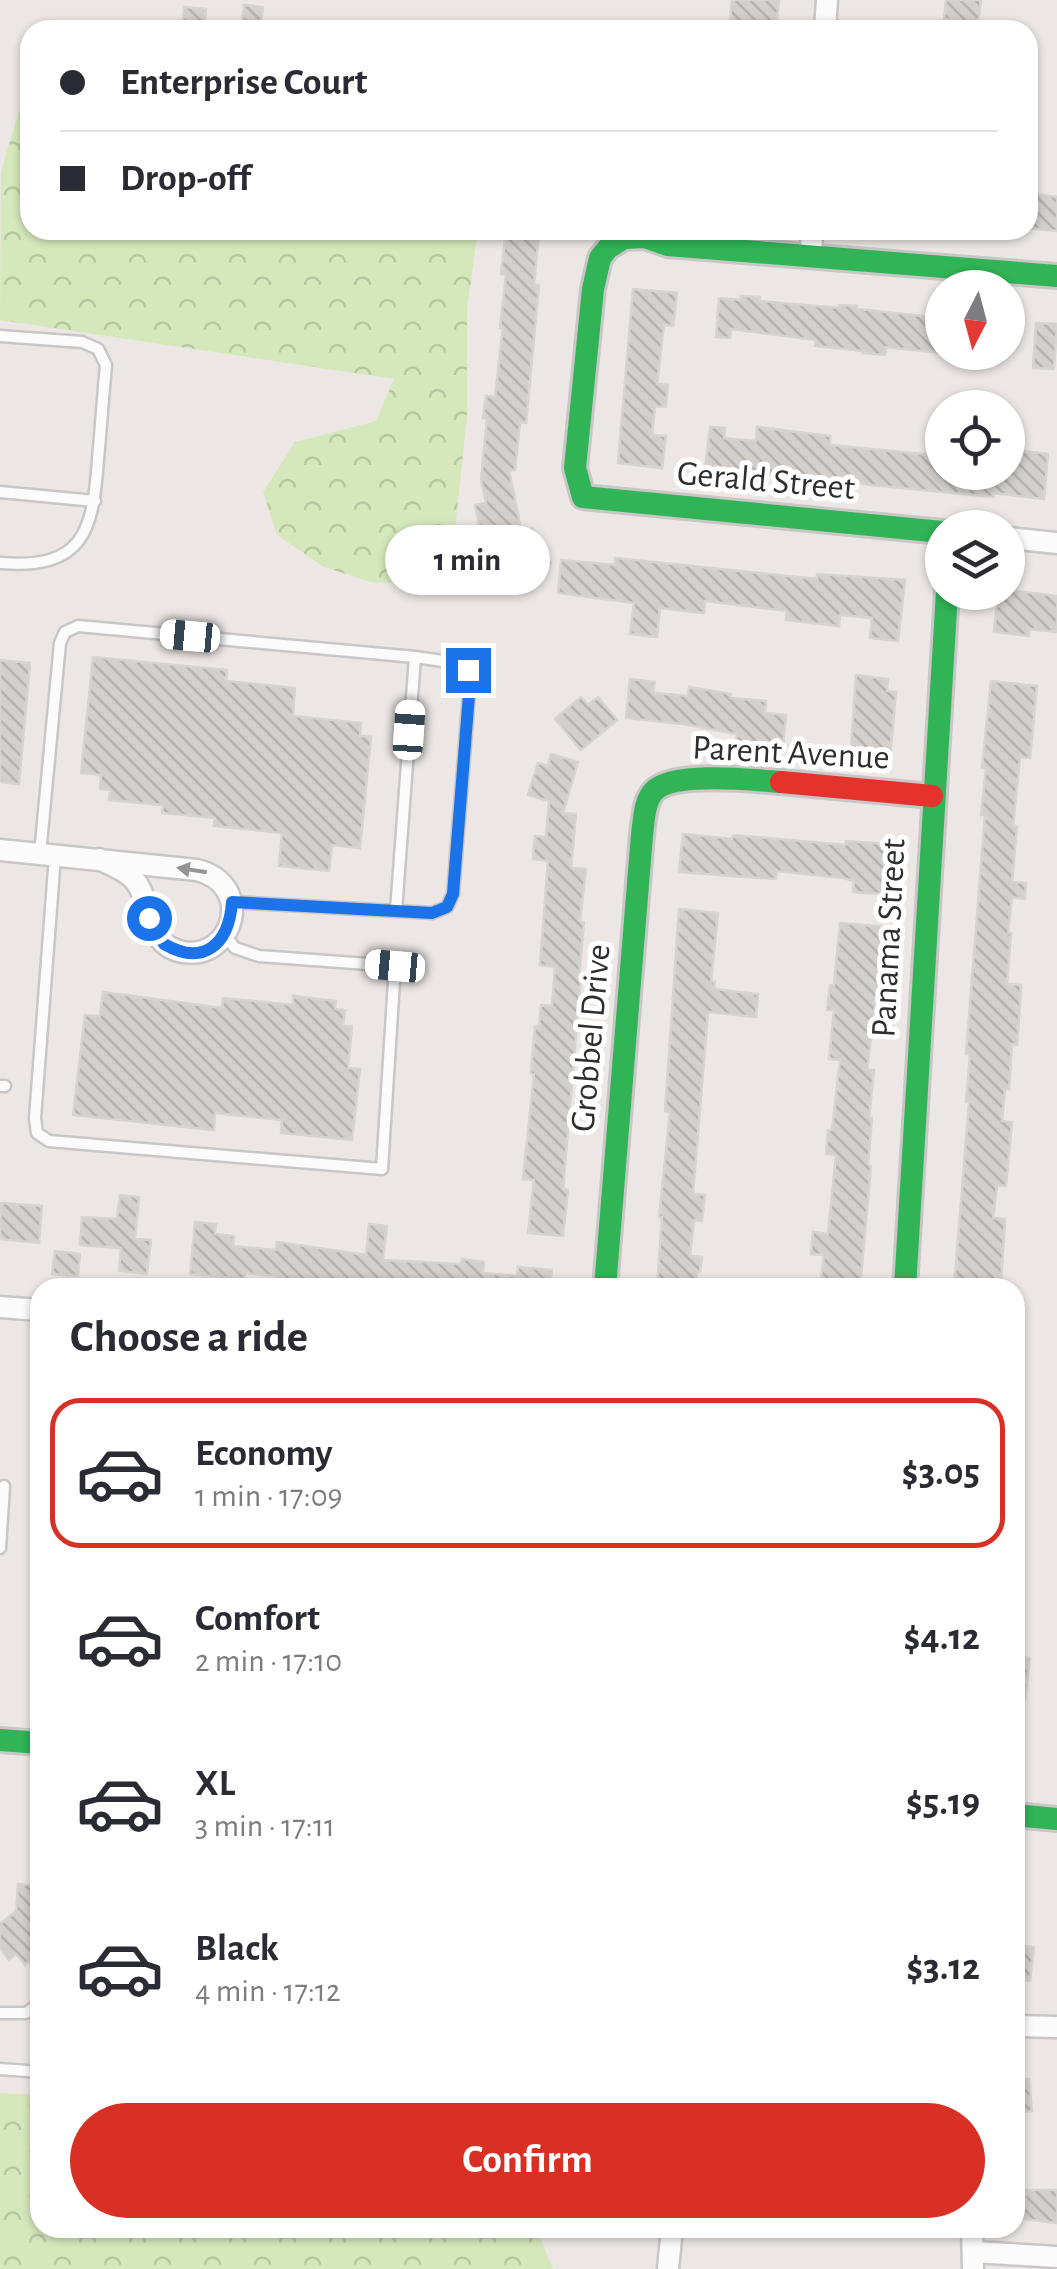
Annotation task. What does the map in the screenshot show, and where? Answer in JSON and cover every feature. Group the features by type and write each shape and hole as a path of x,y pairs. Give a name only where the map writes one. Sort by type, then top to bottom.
{"street":[{"name":"Gerald Street","path":"621,240 600,258 594,289 575,468 583,497 925,530"},
{"name":"Gerald Street","path":"653,240 811,256"},
{"path":"812,240 811,256 1057,276"},
{"path":"1025,540 1057,543"},
{"name":"Panama Street","path":"906,1278 945,610"},
{"name":"Parent Avenue","path":"650,795 672,782 728,780 932,796"},
{"name":"Grobbel Drive","path":"606,1278 642,835 650,795"},
{"path":"0,850 100,859 211,874 226,886 232,902 224,934 217,944 200,952 185,952 164,944 153,928 138,886 120,869 100,859"},
{"path":"0,1307 30,1309"},
{"path":"0,1740 30,1742"},
{"path":"1025,1816 1057,1818"},
{"path":"1025,2026 1057,2027"},
{"path":"668,2269 671,2238"},
{"path":"974,2260 1057,2257"}],"lane":[{"path":"0,336 82,342 98,349 106,365 95,501 84,534 69,551 35,566 0,564"},
{"path":"0,492 95,501"},
{"path":"224,934 235,948 259,956 395,966 382,1169 49,1140 37,1133 48,854 60,643 65,632 78,626 415,657 457,663 468,670 453,894 447,907 432,913 232,902"},
{"path":"396,912 415,657"},
{"path":"0,1548 4,1486"},
{"path":"0,2013 30,2010"},
{"path":"0,2069 30,2071"}],"green space":[{"path":"20,106 20,240 477,240 467,309 467,417 449,586 371,582 324,567 277,535 263,492 295,442 376,421 394,379 0,320 1,172"},
{"path":"0,2093 30,2094 30,2238 540,2238 553,2269 0,2269"}],"building":[{"path":"732,0 779,0 777,20 730,20"},
{"path":"946,0 981,0 978,20 944,19"},
{"path":"244,5 263,7 261,20 242,20"},
{"path":"184,7 206,9 205,20 183,20"},
{"path":"1038,194 1057,197 1057,231 1038,229"},
{"path":"505,240 538,240 534,285 539,285 526,423 520,422 515,470 509,470 522,534 532,528 551,563 515,582 493,541 468,554 458,536 479,525 475,505 486,503 481,479 487,419 483,418 486,396 495,397 506,275 501,274"},
{"path":"633,289 677,293 673,326 664,325 657,384 668,385 666,407 655,406 652,435 666,436 662,468 618,463"},
{"path":"741,296 760,297 760,301 857,306 925,316 925,351 886,347 885,355 863,353 815,346 816,340 731,329 730,338 716,337 719,298 741,300"},
{"path":"1036,323 1057,324 1054,369 1033,368"},
{"path":"710,427 725,428 724,438 756,441 757,427 830,436 830,445 925,454 925,490 1025,490 1025,451 1048,454 1044,499 994,493 993,497 705,469"},
{"path":"615,558 817,579 817,574 905,580 898,641 870,638 872,618 840,615 839,626 786,620 787,611 705,601 704,613 660,608 657,637 630,634 634,603 558,593 561,560 615,565"},
{"path":"1025,592 1057,596 1057,632 1029,629 1029,636 994,632 996,610 1025,610"},
{"path":"93,657 227,670 226,681 295,688 293,716 361,723 360,736 371,737 360,848 332,845 329,871 279,866 282,833 214,826 215,818 162,813 163,805 109,800 110,790 100,789 101,775 81,773"},
{"path":"0,660 30,663 19,784 0,782"},
{"path":"856,675 888,679 887,691 896,692 889,768 850,764"},
{"path":"630,679 655,682 653,693 688,696 689,687 731,694 730,698 766,701 765,713 786,715 783,747 736,742 737,734 683,724 626,718"},
{"path":"991,681 1037,686 1030,758 1020,757 1013,826 1017,826 1012,882 1026,883 1025,899 1012,897 1008,933 1007,984 1021,985 1017,1045 1012,1044 1002,1121 1012,1122 1006,1186 997,1185 993,1218 1005,1219 1001,1278 955,1278 969,1102 970,1055 966,1054 985,815 981,815 986,768 982,768"},
{"path":"581,697 588,705 598,697 617,720 581,750 555,719"},
{"path":"551,754 578,762 563,813 576,814 571,868 586,869 563,1236 528,1233 534,1180 523,1179 535,1026 539,1027 541,1005 552,1006 555,967 540,965 548,861 533,859 535,836 546,837 549,801 528,795 538,763 548,766"},
{"path":"683,834 845,845 846,841 887,844 883,894 853,892 854,881 843,878 777,871 776,879 679,872"},
{"path":"679,909 718,913 711,982 715,982 714,989 758,994 756,1017 708,1012 693,1194 705,1195 702,1221 694,1220 690,1256 702,1257 696,1278 658,1278 659,1217 670,1112 665,1111"},
{"path":"840,923 885,927 867,1070 874,1070 869,1118 871,1166 861,1278 821,1278 824,1255 811,1254 813,1232 828,1234 836,1155 826,1154 840,1060 829,1059 834,1010 827,1010 830,985 834,985"},
{"path":"103,992 222,1008 223,998 293,1005 293,996 336,1001 335,1009 345,1010 343,1026 352,1026 348,1068 360,1069 352,1140 281,1133 282,1120 215,1113 214,1130 73,1115 85,1015 100,1016"},
{"path":"120,1195 139,1197 135,1239 151,1240 147,1274 119,1271 121,1248 80,1245 82,1217 117,1219"},
{"path":"1,1203 42,1206 39,1243 0,1239"},
{"path":"195,1222 216,1224 215,1234 234,1236 233,1246 276,1250 277,1242 366,1255 369,1224 387,1226 383,1260 461,1264 462,1259 484,1262 483,1273 517,1276 518,1267 552,1270 551,1278 283,1278 245,1273 245,1278 234,1278 190,1274"},
{"path":"55,1251 80,1254 78,1276 52,1274"},
{"path":"1025,1657 1030,1658 1025,1700"},
{"path":"18,1884 30,1885 30,1962 25,1965 16,1954 9,1960 0,1948 0,1924 16,1911"},
{"path":"1025,1946 1034,1947 1030,1981 1025,1981"},
{"path":"1025,2079 1029,2079 1032,2111 1025,2111"},
{"path":"1026,2190 1057,2190 1057,2223 1025,2219"}],"traffic: fast":[{"path":"621,240 600,258 593,289 575,468 583,497 925,530"},
{"path":"654,240 668,245 1057,276"},
{"path":"906,1278 946,610"},
{"path":"606,1278 647,805 655,790 680,780 781,782"},
{"path":"0,1740 30,1742"},
{"path":"1025,1816 1057,1819"}],"traffic: jam":[{"path":"781,782 932,796"}],"route":[{"path":"149,918 164,944 193,953 210,950 223,937 232,902 432,913 447,907 453,894 468,670"}]}
